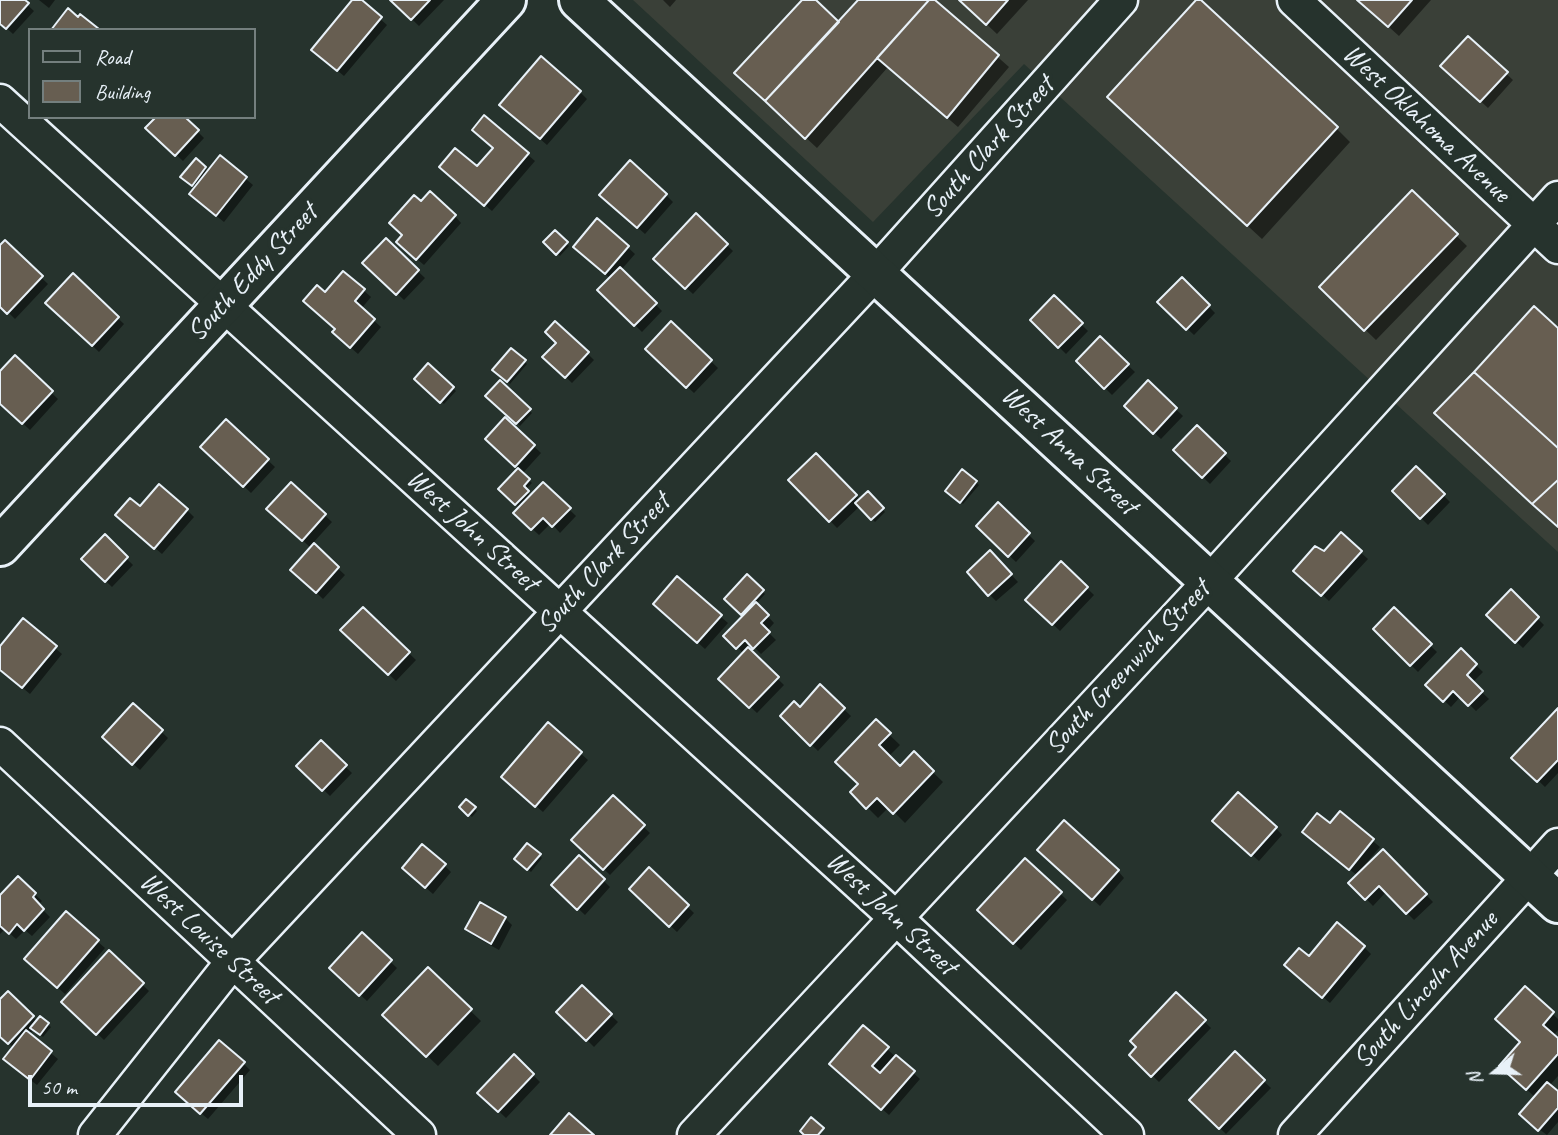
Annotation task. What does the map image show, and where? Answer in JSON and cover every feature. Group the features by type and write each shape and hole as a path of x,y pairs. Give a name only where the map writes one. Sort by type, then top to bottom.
{"main road":[{"name":"South Eddy Street","path":"0,546 506,0"},
{"name":"West Anna Street","path":"579,0 1558,903"}],"street":[{"name":"South Clark Street","path":"95,1135 233,961 876,273 1121,0"},
{"name":"West Oklahoma Avenue","path":"1294,0 1558,247"},
{"name":"West John Street","path":"0,101 896,918 1127,1135"},
{"name":"South Greenwich Street","path":"694,1135 1210,581 1558,198"},
{"name":"West Louise Street","path":"0,744 419,1135"},
{"name":"South Lincoln Avenue","path":"1295,1135 1558,845"}],"shaded area":[{"path":"633,0 1558,0 1558,552 1024,64 873,222"}],"building":[{"path":"0,0 25,0 29,3 6,29 0,24"},
{"path":"352,0 362,0 382,17 337,71 311,50"},
{"path":"390,0 430,0 411,20"},
{"path":"802,0 816,0 839,22 765,101 734,73"},
{"path":"858,0 929,0 805,139 765,101"},
{"path":"929,0 935,0 999,55 947,118 877,58"},
{"path":"959,0 1008,0 986,25"},
{"path":"1196,0 1201,0 1338,127 1247,226 1107,97"},
{"path":"1357,0 1412,0 1388,27"},
{"path":"68,8 98,28 53,28"},
{"path":"1468,36 1508,72 1480,102 1440,66"},
{"path":"541,56 581,91 540,139 499,105"},
{"path":"484,115 529,153 484,206 439,167 455,148 477,166 493,148 472,130"},
{"path":"154,119 187,119 199,130 175,156 145,128"},
{"path":"220,155 247,177 216,216 189,194"},
{"path":"196,158 206,167 192,186 180,177"},
{"path":"630,160 667,194 637,228 599,195"},
{"path":"1412,190 1458,234 1364,331 1319,287"},
{"path":"430,191 456,215 416,260 396,242 402,235 389,223 414,195 421,201"},
{"path":"696,213 728,244 685,289 653,259"},
{"path":"597,218 629,246 605,274 573,247"},
{"path":"555,230 568,242 556,255 543,242"},
{"path":"386,238 419,270 396,295 362,263"},
{"path":"5,240 43,276 7,314 0,307 0,245"},
{"path":"620,267 657,303 634,326 597,290"},
{"path":"343,271 365,289 355,301 375,319 350,348 332,332 335,329 303,301 317,285 325,292"},
{"path":"73,273 119,317 92,346 45,303"},
{"path":"1182,277 1210,305 1186,330 1157,302"},
{"path":"1054,295 1083,323 1058,348 1030,320"},
{"path":"1534,306 1558,328 1558,448 1474,372"},
{"path":"555,321 589,352 565,378 542,357 556,343 545,332"},
{"path":"671,321 712,360 686,388 645,349"},
{"path":"1100,336 1129,364 1104,389 1076,361"},
{"path":"511,348 526,360 507,382 492,370"},
{"path":"15,355 53,391 22,424 0,404 0,371"},
{"path":"428,363 454,387 440,403 414,379"},
{"path":"1474,372 1558,448 1558,480 1532,504 1434,413"},
{"path":"500,380 531,409 516,424 485,396"},
{"path":"1148,380 1177,408 1153,434 1124,406"},
{"path":"505,417 535,445 515,467 485,439"},
{"path":"226,419 269,459 243,487 200,447"},
{"path":"1197,425 1226,453 1202,478 1173,450"},
{"path":"816,453 857,495 829,522 788,480"},
{"path":"1416,466 1445,494 1420,519 1392,491"},
{"path":"518,468 530,479 524,486 529,491 515,505 498,489"},
{"path":"962,469 977,481 960,503 945,491"},
{"path":"1558,480 1558,527 1532,504"},
{"path":"291,482 326,514 302,541 266,509"},
{"path":"543,482 571,508 552,527 543,518 531,530 513,513"},
{"path":"159,484 188,509 154,549 115,515 130,498 140,506"},
{"path":"868,491 884,508 871,520 855,503"},
{"path":"998,502 1030,533 1008,557 976,526"},
{"path":"1341,532 1362,551 1321,596 1293,571 1315,546 1324,551"},
{"path":"105,534 128,557 105,582 81,559"},
{"path":"314,543 339,567 316,593 290,570"},
{"path":"990,550 1012,574 988,596 967,572"},
{"path":"1061,561 1088,587 1052,625 1025,600"},
{"path":"747,574 764,590 741,615 724,599"},
{"path":"677,576 722,615 697,643 653,604"},
{"path":"1511,589 1539,617 1515,643 1486,615"},
{"path":"756,602 769,615 761,623 770,632 753,649 745,640 736,649 723,636"},
{"path":"363,607 410,652 388,675 340,630"},
{"path":"1394,607 1432,644 1410,666 1373,629"},
{"path":"23,618 57,646 22,688 0,670 0,646"},
{"path":"748,647 779,677 749,708 718,679"},
{"path":"1461,648 1477,664 1467,675 1483,691 1468,706 1453,691 1443,702 1425,685"},
{"path":"820,684 845,708 810,746 780,716 794,701 800,707"},
{"path":"133,703 163,730 132,765 102,737"},
{"path":"1558,708 1558,760 1537,782 1511,758"},
{"path":"876,719 891,733 879,745 900,766 914,751 934,771 893,814 877,798 866,809 850,792 858,784 835,762"},
{"path":"548,722 582,752 535,807 501,777"},
{"path":"321,740 347,765 322,791 296,766"},
{"path":"1238,792 1277,827 1251,856 1212,821"},
{"path":"613,795 645,825 603,870 571,840"},
{"path":"466,799 476,807 468,816 459,807"},
{"path":"1340,811 1374,839 1349,870 1302,832 1317,813 1330,823"},
{"path":"1064,820 1119,870 1092,900 1037,850"},
{"path":"527,843 541,854 527,870 514,859"},
{"path":"422,844 446,864 425,888 402,868"},
{"path":"1383,849 1427,894 1406,914 1379,886 1365,900 1348,883"},
{"path":"579,855 605,879 577,910 551,885"},
{"path":"1025,858 1062,892 1013,944 977,910"},
{"path":"649,867 689,905 669,927 629,889"},
{"path":"18,876 36,893 33,897 44,909 24,931 17,924 9,934 0,926 0,895"},
{"path":"480,902 506,917 491,944 465,929"},
{"path":"66,911 99,940 57,988 24,959"},
{"path":"1337,922 1365,946 1322,998 1284,965 1299,948 1309,956"},
{"path":"362,932 392,960 359,996 329,968"},
{"path":"109,950 144,983 96,1035 61,1002"},
{"path":"428,967 472,1009 426,1057 382,1015"},
{"path":"582,985 612,1014 586,1041 556,1012"},
{"path":"1525,986 1554,1012 1543,1025 1558,1038 1558,1054 1526,1090 1499,1066 1520,1042 1495,1019"},
{"path":"8,991 34,1016 8,1044 0,1037 0,999"},
{"path":"1176,992 1206,1020 1151,1077 1129,1055 1136,1047 1130,1041"},
{"path":"40,1016 49,1023 40,1035 30,1028"},
{"path":"863,1025 889,1047 872,1066 880,1073 896,1055 915,1071 881,1110 829,1064"},
{"path":"26,1030 52,1051 30,1080 3,1059"},
{"path":"219,1040 245,1062 200,1114 175,1092"},
{"path":"1235,1051 1265,1080 1219,1129 1189,1100"},
{"path":"514,1054 534,1074 498,1112 477,1093"},
{"path":"1547,1082 1558,1091 1558,1108 1538,1131 1519,1114"},
{"path":"569,1113 594,1135 550,1135"},
{"path":"811,1117 824,1128 818,1135 804,1135 800,1131"}]}
